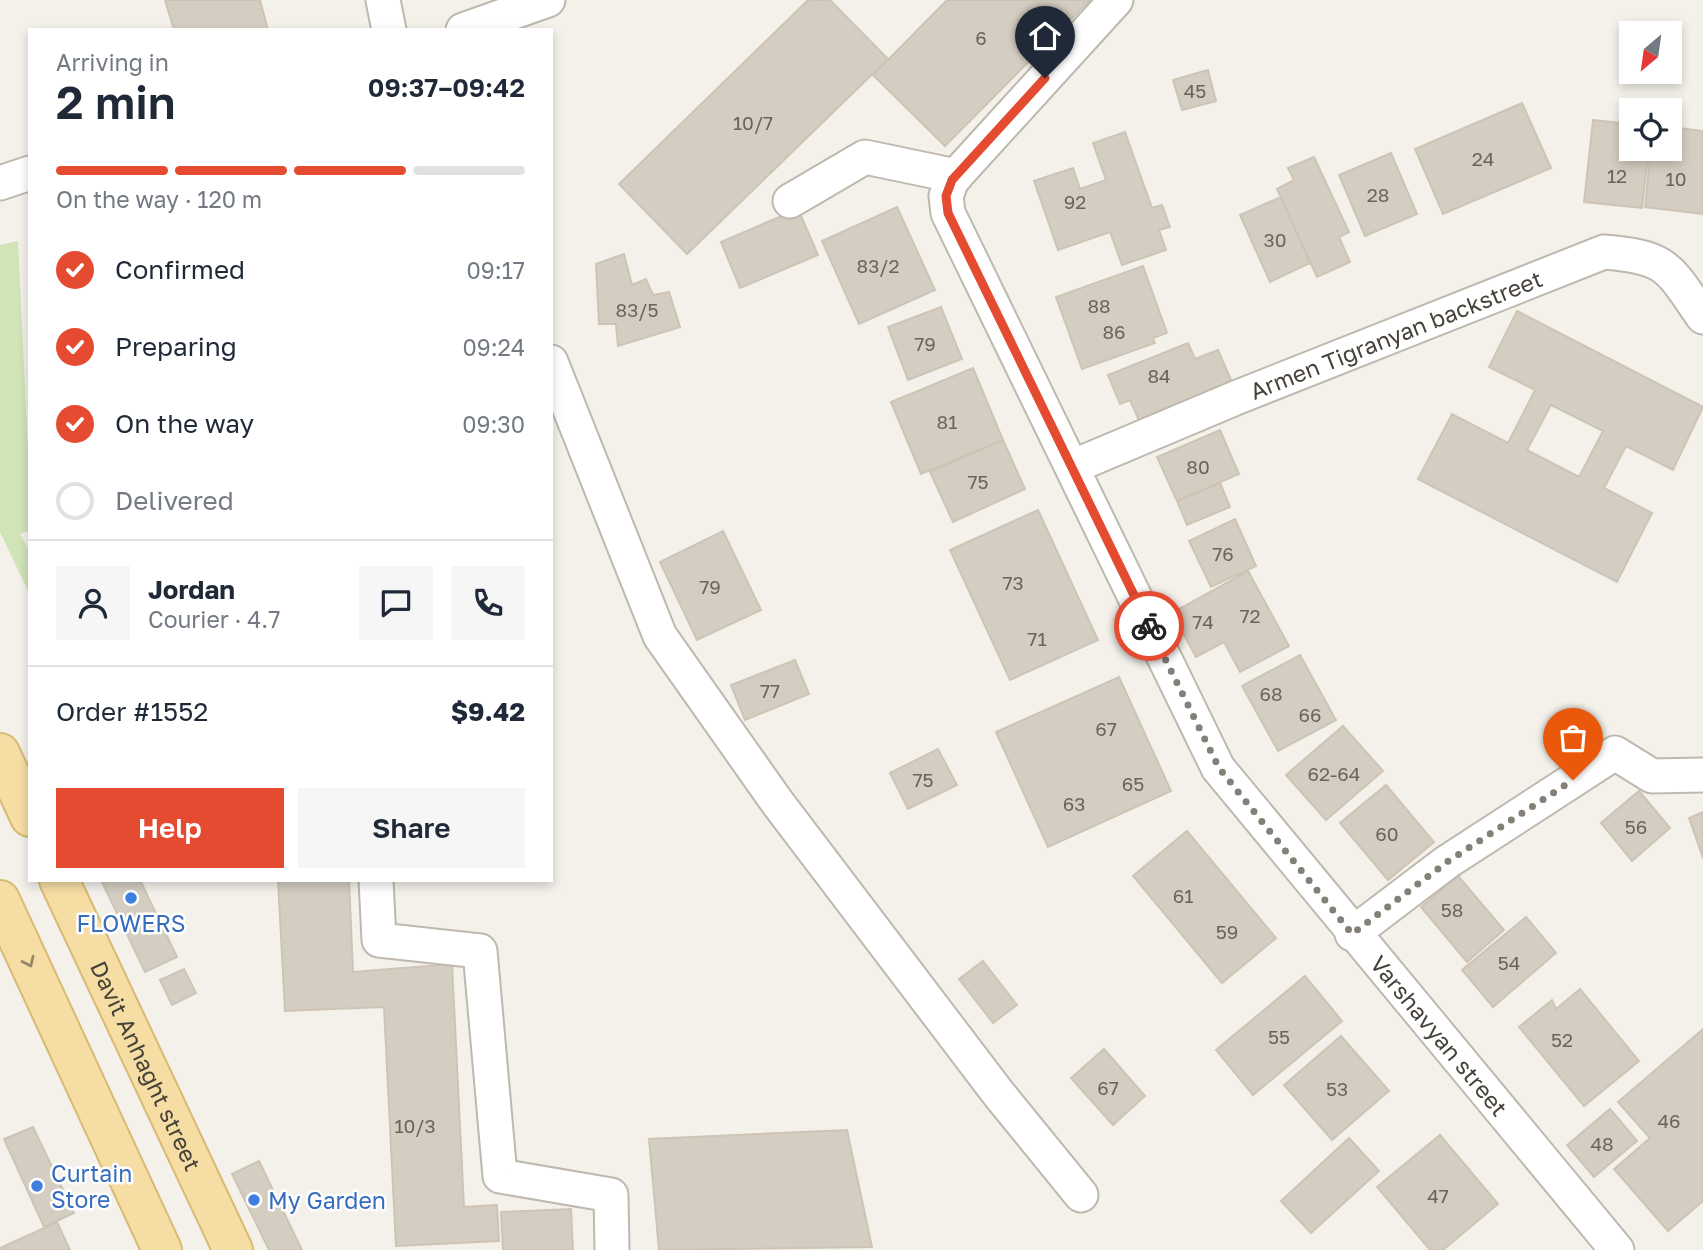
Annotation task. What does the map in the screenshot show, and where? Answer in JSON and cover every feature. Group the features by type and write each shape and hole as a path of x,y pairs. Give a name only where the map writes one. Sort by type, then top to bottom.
{"main road":[{"path":"0,753 28,813"},
{"name":"Davit Anhaght street","path":"60,882 233,1250"},
{"path":"0,900 162,1250"}],"street":[{"path":"383,0 389,28"},
{"path":"443,28 466,21 510,14 548,0"},
{"name":"Varshavyan street","path":"1116,0 956,176 946,196 948,213 1219,768 1352,934 1617,1250"},
{"path":"0,163 28,155"},
{"path":"790,201 866,158 956,176"},
{"path":"0,183 28,174"},
{"name":"Armen Tigranyan backstreet","path":"1072,467 1238,397 1604,252 1640,255 1668,268 1703,317"},
{"path":"553,367 660,636 777,802 998,1093 1081,1195"},
{"path":"1352,934 1447,862 1615,753 1652,776 1698,778 1703,775"},
{"path":"376,882 379,940 480,951 500,1176 611,1195 612,1250"}],"green space":[{"path":"18,241 28,451 28,531 20,534 28,548 28,591 0,532 0,245"}],"building":[{"path":"165,0 260,0 267,28 173,28"},
{"path":"808,0 830,0 888,59 687,254 619,184"},
{"path":"947,0 1090,0 945,146 873,75"},
{"path":"1208,70 1216,101 1182,110 1173,80"},
{"path":"1522,103 1551,168 1443,214 1415,149"},
{"path":"1593,120 1619,123 1619,161 1648,161 1642,208 1584,202"},
{"path":"1682,128 1703,131 1703,214 1645,207 1650,161 1682,161"},
{"path":"1125,132 1152,208 1162,205 1170,227 1159,230 1166,250 1122,265 1110,232 1058,250 1034,181 1073,168 1080,189 1106,180 1093,143"},
{"path":"1391,153 1417,214 1365,236 1339,175"},
{"path":"1314,157 1349,232 1339,237 1350,262 1317,277 1277,189 1294,180 1288,168"},
{"path":"1281,197 1310,263 1270,282 1240,215"},
{"path":"897,207 935,290 859,324 822,241"},
{"path":"798,209 818,255 740,288 721,242"},
{"path":"624,254 632,285 646,279 653,295 669,292 680,327 618,346 616,324 599,324 596,264"},
{"path":"1143,266 1167,333 1153,338 1155,343 1082,369 1056,297"},
{"path":"941,307 962,359 908,380 888,327"},
{"path":"1517,311 1703,407 1673,470 1626,446 1604,488 1652,513 1617,582 1418,479 1452,414 1508,443 1535,390 1489,367","holes":["1551,405 1603,431 1579,477 1527,450"]},
{"path":"1188,343 1195,359 1218,350 1234,387 1141,425 1130,400 1120,404 1108,375"},
{"path":"973,368 1003,440 921,474 891,402"},
{"path":"1220,430 1239,474 1177,501 1157,457"},
{"path":"1003,440 1025,489 953,522 930,472"},
{"path":"1220,483 1230,507 1187,525 1177,501"},
{"path":"1038,510 1098,640 1010,680 950,550"},
{"path":"1235,519 1256,566 1211,587 1189,541"},
{"path":"723,531 761,610 697,640 660,562"},
{"path":"1248,571 1289,646 1240,672 1224,642 1196,657 1172,613"},
{"path":"1300,655 1336,720 1278,751 1242,686"},
{"path":"795,660 809,694 745,720 731,685"},
{"path":"1119,677 1171,791 1048,847 996,732"},
{"path":"1343,726 1383,771 1326,820 1286,775"},
{"path":"938,749 957,785 908,809 890,773"},
{"path":"1386,785 1434,842 1388,880 1340,823"},
{"path":"1639,791 1670,828 1632,861 1601,823"},
{"path":"1703,812 1703,858 1689,818"},
{"path":"1187,831 1276,938 1222,983 1133,876"},
{"path":"1458,876 1504,930 1467,962 1421,907"},
{"path":"102,882 141,882 177,957 145,972"},
{"path":"278,882 349,882 353,972 452,964 464,1207 497,1205 499,1241 396,1246 384,1007 285,1011"},
{"path":"1526,917 1556,953 1493,1007 1462,970"},
{"path":"983,961 1017,1005 993,1023 959,979"},
{"path":"184,969 196,993 172,1005 160,980"},
{"path":"1305,976 1342,1021 1253,1095 1216,1050"},
{"path":"1580,989 1639,1061 1584,1106 1519,1027 1552,1000 1556,1009"},
{"path":"1703,1029 1703,1201 1668,1231 1614,1169 1650,1138 1618,1102"},
{"path":"1341,1036 1389,1091 1332,1140 1284,1085"},
{"path":"1104,1049 1145,1096 1113,1125 1071,1078"},
{"path":"1610,1109 1637,1141 1594,1177 1567,1145"},
{"path":"33,1127 74,1213 44,1227 4,1139"},
{"path":"847,1130 872,1247 659,1250 649,1139"},
{"path":"1440,1135 1498,1204 1443,1250 1430,1250 1377,1187"},
{"path":"1349,1138 1379,1171 1311,1233 1281,1201"},
{"path":"259,1161 302,1250 269,1250 232,1174"},
{"path":"571,1209 573,1250 503,1250 501,1212"},
{"path":"57,1222 70,1250 0,1250 0,1248"}],"way so far":[{"path":"1149,626 1219,768 1352,934 1447,862 1573,780"}],"place":[{"name":"FLOWERS","path":"131,898"},
{"name":"Curtain Store","path":"37,1186"},
{"name":"My Garden","path":"254,1200"}],"route":[{"path":"1045,78 952,180 946,196 948,213 1149,626"}]}
